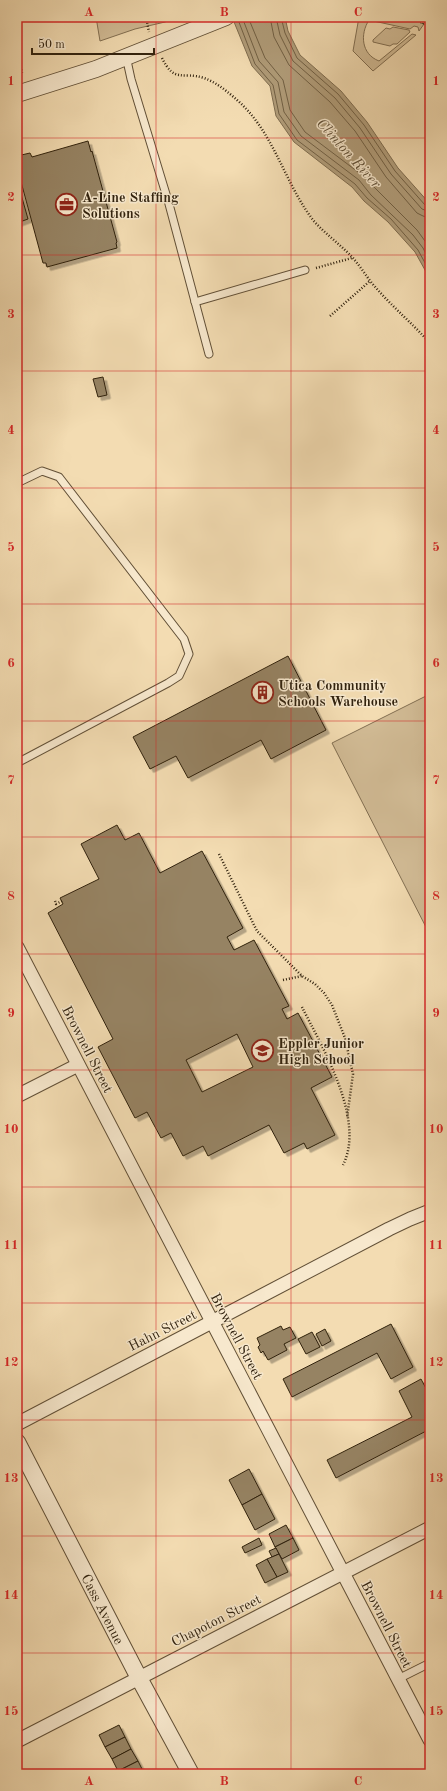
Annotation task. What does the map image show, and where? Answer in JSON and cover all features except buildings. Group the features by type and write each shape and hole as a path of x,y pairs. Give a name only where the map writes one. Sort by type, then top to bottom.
{"street":[{"path":"17,94 96,69 226,17"},
{"name":"Brownell Street","path":"17,947 212,1323 344,1572 430,1740"},
{"path":"17,1096 78,1064"},
{"name":"Hahn Street","path":"17,1424 396,1226 430,1211"},
{"name":"Cass Avenue","path":"17,1442 139,1678 191,1774"},
{"name":"Chapoton Street","path":"17,1741 430,1528"}],"lane":[{"path":"126,56 131,79 169,204 208,354"},
{"path":"195,302 306,270"},
{"path":"17,483 42,471 60,477 184,639 189,654 179,676 168,683 17,763"},
{"path":"398,1679 430,1663"}],"path":[{"path":"423,24 429,17"},
{"path":"155,45 167,69 171,73 176,75 196,76 206,79 229,93 247,110 264,132 291,184 313,220 352,258 370,281 430,343"},
{"path":"17,52 22,73"},
{"path":"306,270 352,258"},
{"path":"330,316 370,281"},
{"path":"219,854 257,930 302,976 315,984 324,993 332,1005 345,1038 353,1074 347,1118"},
{"path":"55,901 56,904 62,901"},
{"path":"283,980 302,976"},
{"path":"302,1006 338,1080 347,1118 349,1143 344,1165"}],"shaded area":[{"path":"96,17 179,17 135,29 100,41"},
{"path":"359,17 425,17 420,23 424,24 419,31 418,27 414,26 410,29 369,20 364,31 364,43 369,54 379,61 412,34 416,35 373,71 353,51"},
{"path":"393,27 409,30 410,32 397,44 390,46 373,42 373,40 386,28 390,29"},
{"path":"430,694 430,935 332,743"}],"water":[{"name":"Clinton River","path":"232,17 285,17 288,31 300,55 341,91 367,122 398,168 430,204 430,279 415,252 388,222 364,201 352,187 294,142 276,116 270,86 252,66"}],"place":[{"name":"A-Line Staffing Solutions","path":"67,205"},
{"name":"Utica Community Schools Warehouse","path":"262,693"},
{"name":"Eppler Junior High School","path":"262,1051"}]}
